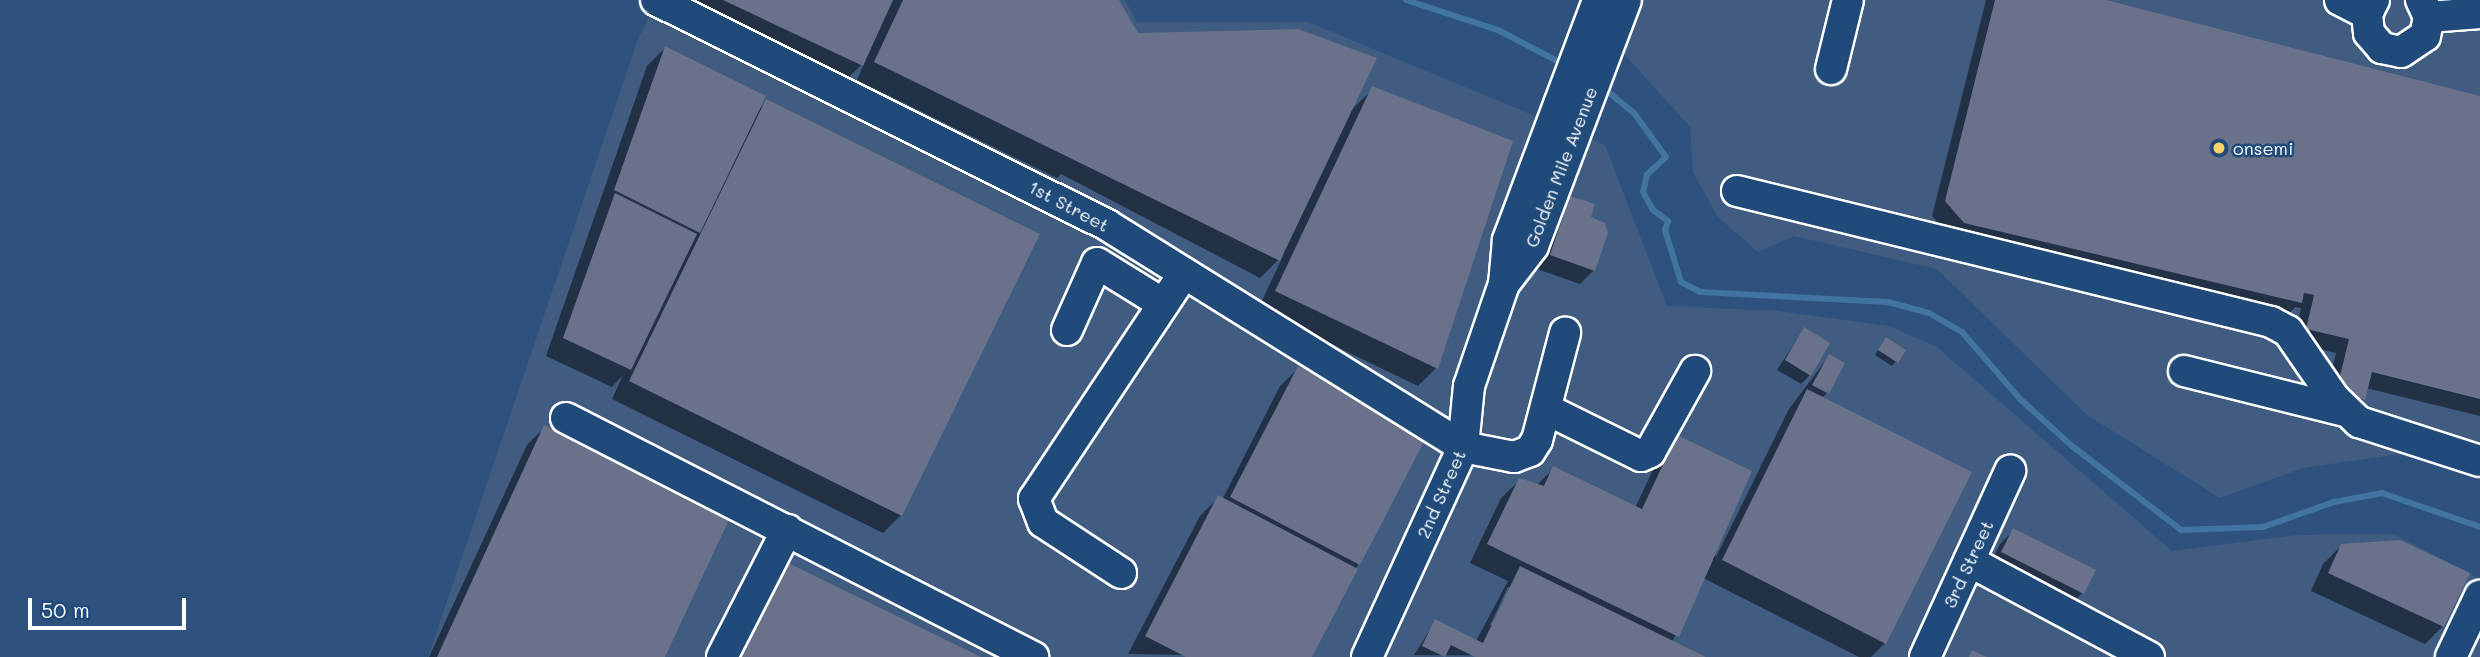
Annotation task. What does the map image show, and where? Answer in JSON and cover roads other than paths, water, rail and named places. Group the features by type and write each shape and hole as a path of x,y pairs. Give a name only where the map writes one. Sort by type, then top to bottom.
{"lane":[{"name":"1st Street","path":"656,0 1095,219 1463,447"},
{"name":"Golden Mile Avenue","path":"1504,284 1533,246 1560,132 1598,21 1626,0"},
{"path":"1831,69 1848,0"},
{"path":"2340,0 2371,7 2374,41 2401,52 2425,36 2425,9 2480,13"},
{"path":"1737,191 2271,322 2300,345 2345,411"},
{"path":"1067,330 1097,263 1163,304"},
{"path":"1121,573 1043,522 1034,499 1184,273"},
{"name":"2nd Street","path":"1367,657 1463,447 1469,386 1504,284"},
{"path":"1463,447 1514,457 1530,451 1546,409 1565,333"},
{"path":"1546,409 1642,456 1650,452 1695,371"},
{"path":"2184,371 2345,411 2371,426 2480,461"},
{"path":"566,418 1033,657"},
{"name":"3rd Street","path":"1925,657 2010,471"},
{"path":"722,657 787,530"},
{"path":"1969,561 2149,657"},
{"path":"2451,657 2480,596"}],"waterway":[{"path":"1406,0 1498,30 1565,65"},
{"path":"1602,87 1634,113 1666,157 1647,175 1643,192 1653,210 1668,221 1665,230 1681,282 1701,292 1888,302 1929,313 1962,332 2020,399 2072,446 2181,530 2263,527 2334,502 2382,493 2480,527"}],"place":[{"name":"onsemi","path":"2219,148"}]}
